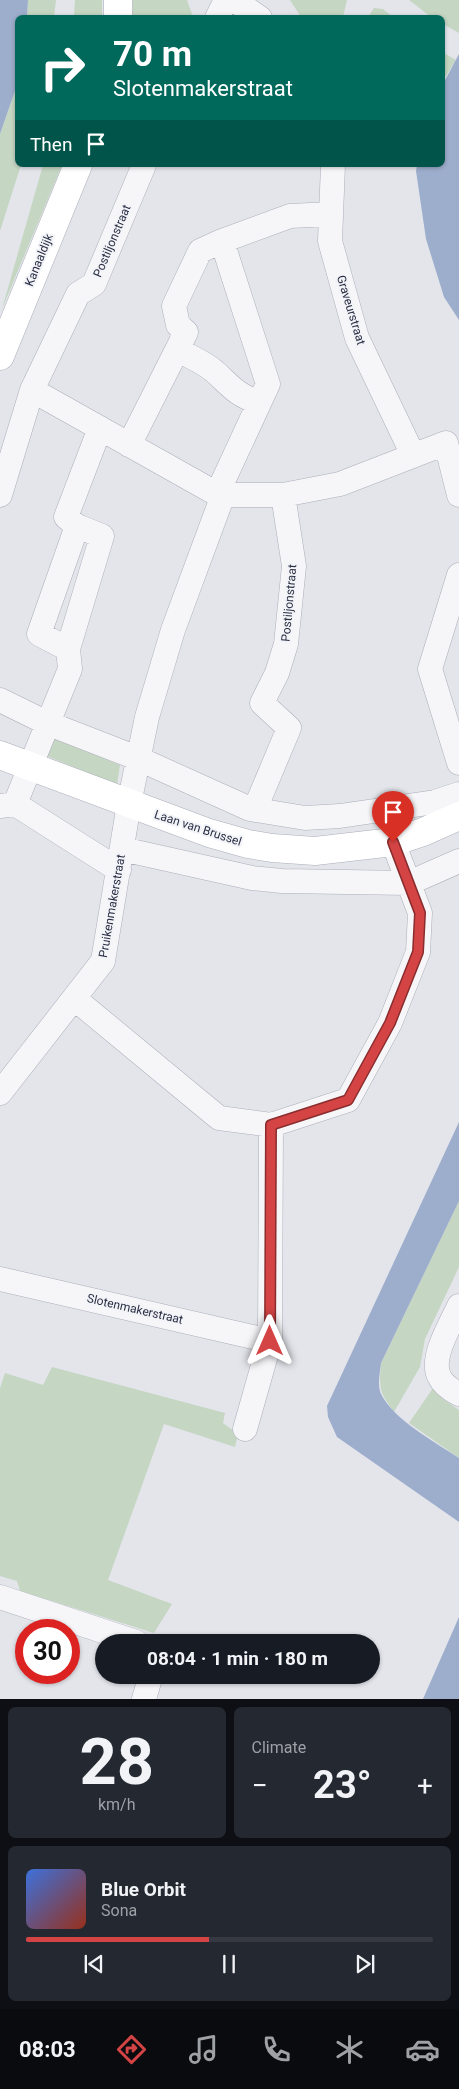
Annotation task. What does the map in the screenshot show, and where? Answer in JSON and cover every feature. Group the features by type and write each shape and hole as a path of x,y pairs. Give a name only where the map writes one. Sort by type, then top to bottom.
{"street":[{"path":"118,0 118,15"},
{"path":"218,15 226,0"},
{"path":"234,0 256,15"},
{"name":"Kanaaldijk","path":"0,356 77,167"},
{"name":"Postiljonstraat","path":"0,495 32,390 78,294 94,284 143,167"},
{"name":"Graveurstraat","path":"333,167 330,241 357,338 413,455"},
{"path":"129,445 186,332 178,325 174,306 200,251 290,216 332,214"},
{"path":"129,804 147,717 173,630 220,494 258,403 268,384 222,241"},
{"path":"177,350 199,360 214,371 238,395 258,403"},
{"path":"32,390 220,494 283,494 340,484 446,443 459,495"},
{"path":"100,428 66,517 77,526 102,536 68,649 70,669 30,766 8,805 120,860 252,878 282,881 409,883 459,861"},
{"name":"Postiljonstraat","path":"255,809 289,728 262,703 277,673 286,644 294,566 283,494"},
{"path":"68,649 39,634 77,526"},
{"path":"459,575 430,669 459,763"},
{"path":"0,700 47,723 137,758 255,809 305,818 340,816 435,802 459,794"},
{"name":"Laan van Brussel","path":"0,755 234,841 272,848 315,851 393,842 423,832 459,816"},
{"name":"Pruikenmakerstraat","path":"0,1093 103,961 129,804"},
{"path":"75,999 219,1118 271,1125 348,1100 390,1023 418,952 420,913 393,842"},
{"path":"246,1429 270,1341 271,1125"},
{"name":"Slotenmakerstraat","path":"0,1279 270,1341"},
{"path":"459,1306 441,1345 437,1365 439,1376 444,1383 459,1394"},
{"path":"0,1597 112,1634"},
{"path":"144,1699 148,1684"}],"green space":[{"path":"28,0 56,0 54,15 27,15"},
{"path":"75,0 102,0 102,15 74,15"},
{"path":"133,0 187,0 192,14 191,15 132,15"},
{"path":"290,0 347,0 343,15 300,15"},
{"path":"409,0 459,0 459,33 445,25 445,15 428,15"},
{"path":"374,8 383,9 390,15 369,15"},
{"path":"445,54 456,60 445,76"},
{"path":"15,91 15,167 20,167 0,231 0,134"},
{"path":"42,167 61,167 2,309"},
{"path":"52,737 120,765 117,785 42,754"},
{"path":"459,1201 459,1267 425,1339 420,1367 394,1412 381,1389 381,1363"},
{"path":"52,1367 225,1413 223,1423 238,1434 235,1447 164,1424 108,1580 172,1604 154,1633 20,1591 17,1581 0,1576 0,1388 5,1373 43,1385"},
{"path":"433,1388 443,1399 459,1410 459,1458 409,1423"}],"water":[{"path":"0,0 28,0 27,15 15,15 15,91 0,134"},
{"path":"459,54 459,320 444,297 426,239 416,171 417,167 445,167 445,80"},
{"path":"459,1122 459,1201 381,1363 379,1383 381,1394 395,1413 416,1430 459,1458 459,1522 337,1437 328,1417 327,1406"},
{"path":"459,1617 459,1699 423,1699"}],"route":[{"path":"270,1341 271,1125 348,1100 390,1023 418,952 420,913 393,842"}]}
